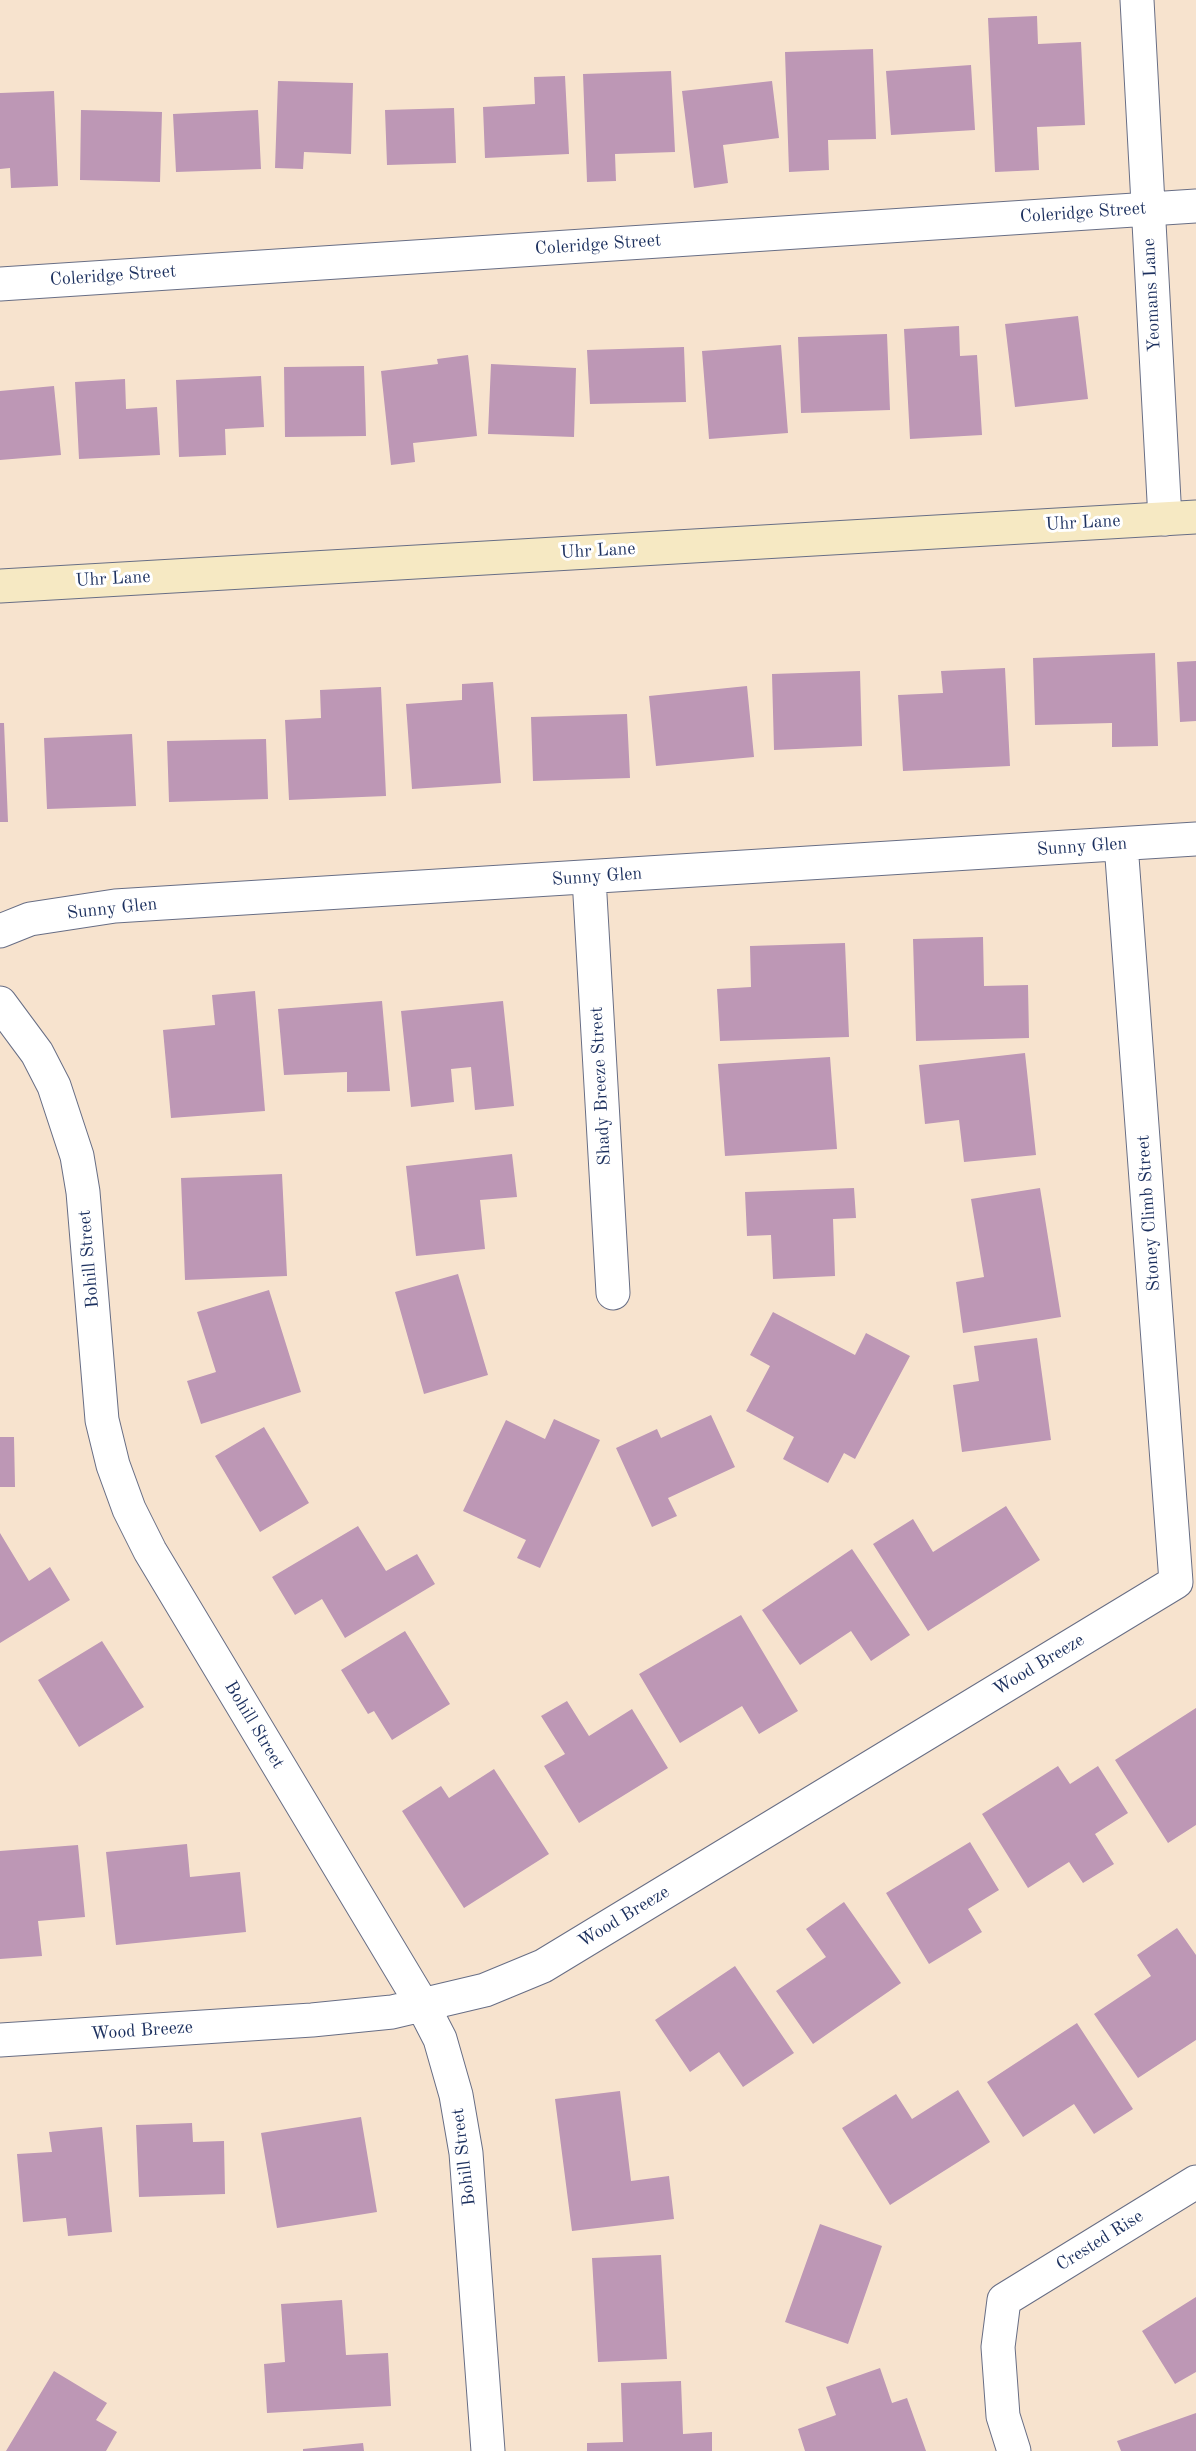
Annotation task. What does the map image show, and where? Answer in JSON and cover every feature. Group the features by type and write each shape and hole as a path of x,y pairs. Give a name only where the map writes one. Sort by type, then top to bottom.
{"street":[{"name":"Yeomans Lane","path":"1137,0 1147,209 1180,518"},
{"name":"Coleridge Street","path":"0,284 1196,206"},
{"name":"Uhr Lane","path":"0,586 1180,518"},
{"name":"Sunny Glen","path":"0,931 30,920 115,906 1196,839"},
{"name":"Stoney Climb Street","path":"1121,844 1176,1582"},
{"name":"Shady Breeze Street","path":"589,878 613,1293"},
{"name":"Bohill Street","path":"0,1002 37,1053 54,1086 77,1156 83,1192 102,1420 113,1465 129,1509 150,1551 423,2006 440,2039 456,2095 466,2153 488,2451"},
{"name":"Wood Breeze","path":"0,2040 312,2020 423,2006 485,1990 543,1966 1176,1582"},
{"name":"Crested Rise","path":"1014,2451 1003,2416 998,2347 1004,2300 1196,2182"}],"building":[{"path":"1037,16 1038,44 1081,42 1085,125 1037,127 1039,170 995,172 988,18"},
{"path":"873,49 876,139 828,140 829,170 789,172 785,52"},
{"path":"971,65 975,130 891,135 886,71"},
{"path":"671,71 675,152 615,154 616,181 587,182 583,74"},
{"path":"565,76 569,154 485,158 483,107 535,104 534,77"},
{"path":"278,81 353,83 351,154 304,152 303,169 275,168"},
{"path":"772,81 779,138 723,145 728,183 694,188 682,91"},
{"path":"54,91 58,186 11,188 10,168 0,169 0,93"},
{"path":"454,108 456,163 387,165 385,110"},
{"path":"81,110 162,112 160,182 80,180"},
{"path":"258,110 261,169 176,172 173,114"},
{"path":"1078,316 1088,399 1015,407 1005,324"},
{"path":"959,326 960,356 977,355 982,435 910,439 904,329"},
{"path":"887,334 890,410 801,413 798,337"},
{"path":"781,345 788,433 709,439 702,351"},
{"path":"684,347 686,402 590,404 587,350"},
{"path":"468,355 477,436 413,443 415,462 391,465 381,371 438,364 437,359"},
{"path":"491,364 576,368 574,437 488,434"},
{"path":"364,366 366,436 285,437 284,367"},
{"path":"261,376 264,427 225,429 226,455 179,457 176,380"},
{"path":"125,379 126,409 157,407 160,455 79,459 75,382"},
{"path":"54,386 61,455 0,460 0,391"},
{"path":"1155,653 1158,746 1112,747 1112,723 1035,725 1033,658"},
{"path":"1196,661 1196,721 1180,722 1177,662"},
{"path":"1005,668 1010,766 903,771 898,695 943,693 941,671"},
{"path":"860,671 862,746 774,750 772,674"},
{"path":"493,682 501,783 412,789 406,704 462,700 462,684"},
{"path":"747,686 754,757 656,766 649,696"},
{"path":"381,687 386,796 289,800 285,720 321,718 320,690"},
{"path":"627,714 630,778 533,781 531,717"},
{"path":"0,723 4,723 8,822 0,822"},
{"path":"132,734 136,806 47,809 44,738"},
{"path":"266,739 268,799 169,802 167,741"},
{"path":"983,937 984,986 1028,985 1029,1038 916,1041 913,939"},
{"path":"845,943 849,1037 720,1041 717,989 751,987 750,946"},
{"path":"255,991 265,1111 171,1118 163,1030 215,1025 212,995"},
{"path":"382,1001 390,1091 347,1092 347,1072 284,1075 278,1009"},
{"path":"503,1001 514,1106 475,1110 471,1067 451,1069 454,1102 411,1107 401,1011"},
{"path":"1025,1053 1036,1155 964,1162 959,1120 925,1124 919,1065"},
{"path":"830,1057 837,1149 725,1156 718,1064"},
{"path":"512,1154 517,1197 480,1200 485,1249 416,1256 406,1166"},
{"path":"282,1174 287,1276 185,1280 181,1178"},
{"path":"854,1188 856,1218 833,1219 835,1276 773,1279 771,1235 747,1236 745,1192"},
{"path":"1040,1188 1061,1317 963,1333 956,1282 984,1277 971,1199"},
{"path":"458,1274 488,1375 424,1394 395,1292"},
{"path":"269,1290 301,1392 201,1424 187,1381 216,1372 197,1312"},
{"path":"773,1312 855,1355 866,1333 910,1356 855,1459 844,1453 828,1483 783,1459 794,1437 746,1411 770,1366 750,1355"},
{"path":"1037,1338 1051,1440 962,1452 953,1385 979,1381 974,1346"},
{"path":"711,1415 735,1467 668,1498 677,1516 652,1527 616,1448 657,1429 661,1438"},
{"path":"554,1419 600,1440 540,1568 517,1558 526,1540 463,1511 506,1420 545,1439"},
{"path":"264,1427 309,1503 260,1532 215,1456"},
{"path":"0,1437 14,1437 15,1487 0,1487"},
{"path":"1006,1506 1040,1560 928,1631 873,1544 913,1519 933,1552"},
{"path":"358,1526 386,1571 417,1554 435,1584 345,1638 322,1599 295,1615 272,1577"},
{"path":"0,1533 29,1581 50,1567 70,1600 0,1643"},
{"path":"852,1549 910,1635 871,1661 851,1631 800,1665 762,1610"},
{"path":"741,1615 798,1711 759,1734 742,1706 680,1743 639,1674"},
{"path":"405,1631 450,1704 392,1740 374,1711 368,1714 341,1670"},
{"path":"102,1641 144,1707 79,1747 38,1680"},
{"path":"567,1701 589,1736 632,1709 668,1768 579,1823 544,1766 565,1754 541,1716"},
{"path":"1196,1708 1196,1825 1168,1843 1115,1760"},
{"path":"1058,1766 1070,1784 1098,1766 1128,1813 1095,1834 1114,1864 1083,1883 1069,1862 1028,1888 982,1814"},
{"path":"494,1769 549,1854 464,1908 402,1811 441,1786 449,1798"},
{"path":"970,1842 999,1890 968,1909 982,1932 929,1964 886,1893"},
{"path":"187,1844 190,1877 240,1872 246,1932 116,1945 106,1852"},
{"path":"78,1845 85,1917 38,1921 42,1956 0,1959 0,1851"},
{"path":"844,1902 901,1983 813,2044 776,1991 826,1957 806,1929"},
{"path":"1177,1928 1196,1955 1196,2040 1138,2078 1094,2014 1151,1976 1137,1955"},
{"path":"735,1966 794,2053 743,2087 719,2052 690,2072 655,2020"},
{"path":"1077,2023 1133,2109 1094,2134 1074,2104 1023,2137 987,2082"},
{"path":"958,2090 990,2142 890,2205 842,2128 896,2094 912,2119"},
{"path":"620,2091 631,2181 669,2176 674,2219 572,2231 555,2099"},
{"path":"361,2117 377,2212 277,2228 261,2133"},
{"path":"192,2123 193,2142 224,2141 225,2194 139,2197 136,2125"},
{"path":"102,2127 112,2232 68,2236 66,2218 23,2222 17,2154 52,2152 49,2132"},
{"path":"820,2224 882,2246 848,2344 785,2322"},
{"path":"661,2255 667,2359 598,2362 592,2258"},
{"path":"1196,2297 1196,2372 1175,2384 1142,2331"},
{"path":"342,2300 346,2355 388,2353 391,2406 267,2413 264,2364 285,2362 281,2304"},
{"path":"880,2368 892,2403 907,2398 926,2451 805,2451 798,2429 836,2415 826,2387"},
{"path":"54,2371 107,2403 96,2420 117,2432 106,2451 6,2451"},
{"path":"681,2381 683,2434 712,2432 712,2451 587,2451 587,2443 623,2442 621,2383"},
{"path":"1196,2413 1196,2451 1121,2451 1117,2441"},
{"path":"363,2443 364,2451 303,2451 303,2449"}]}
